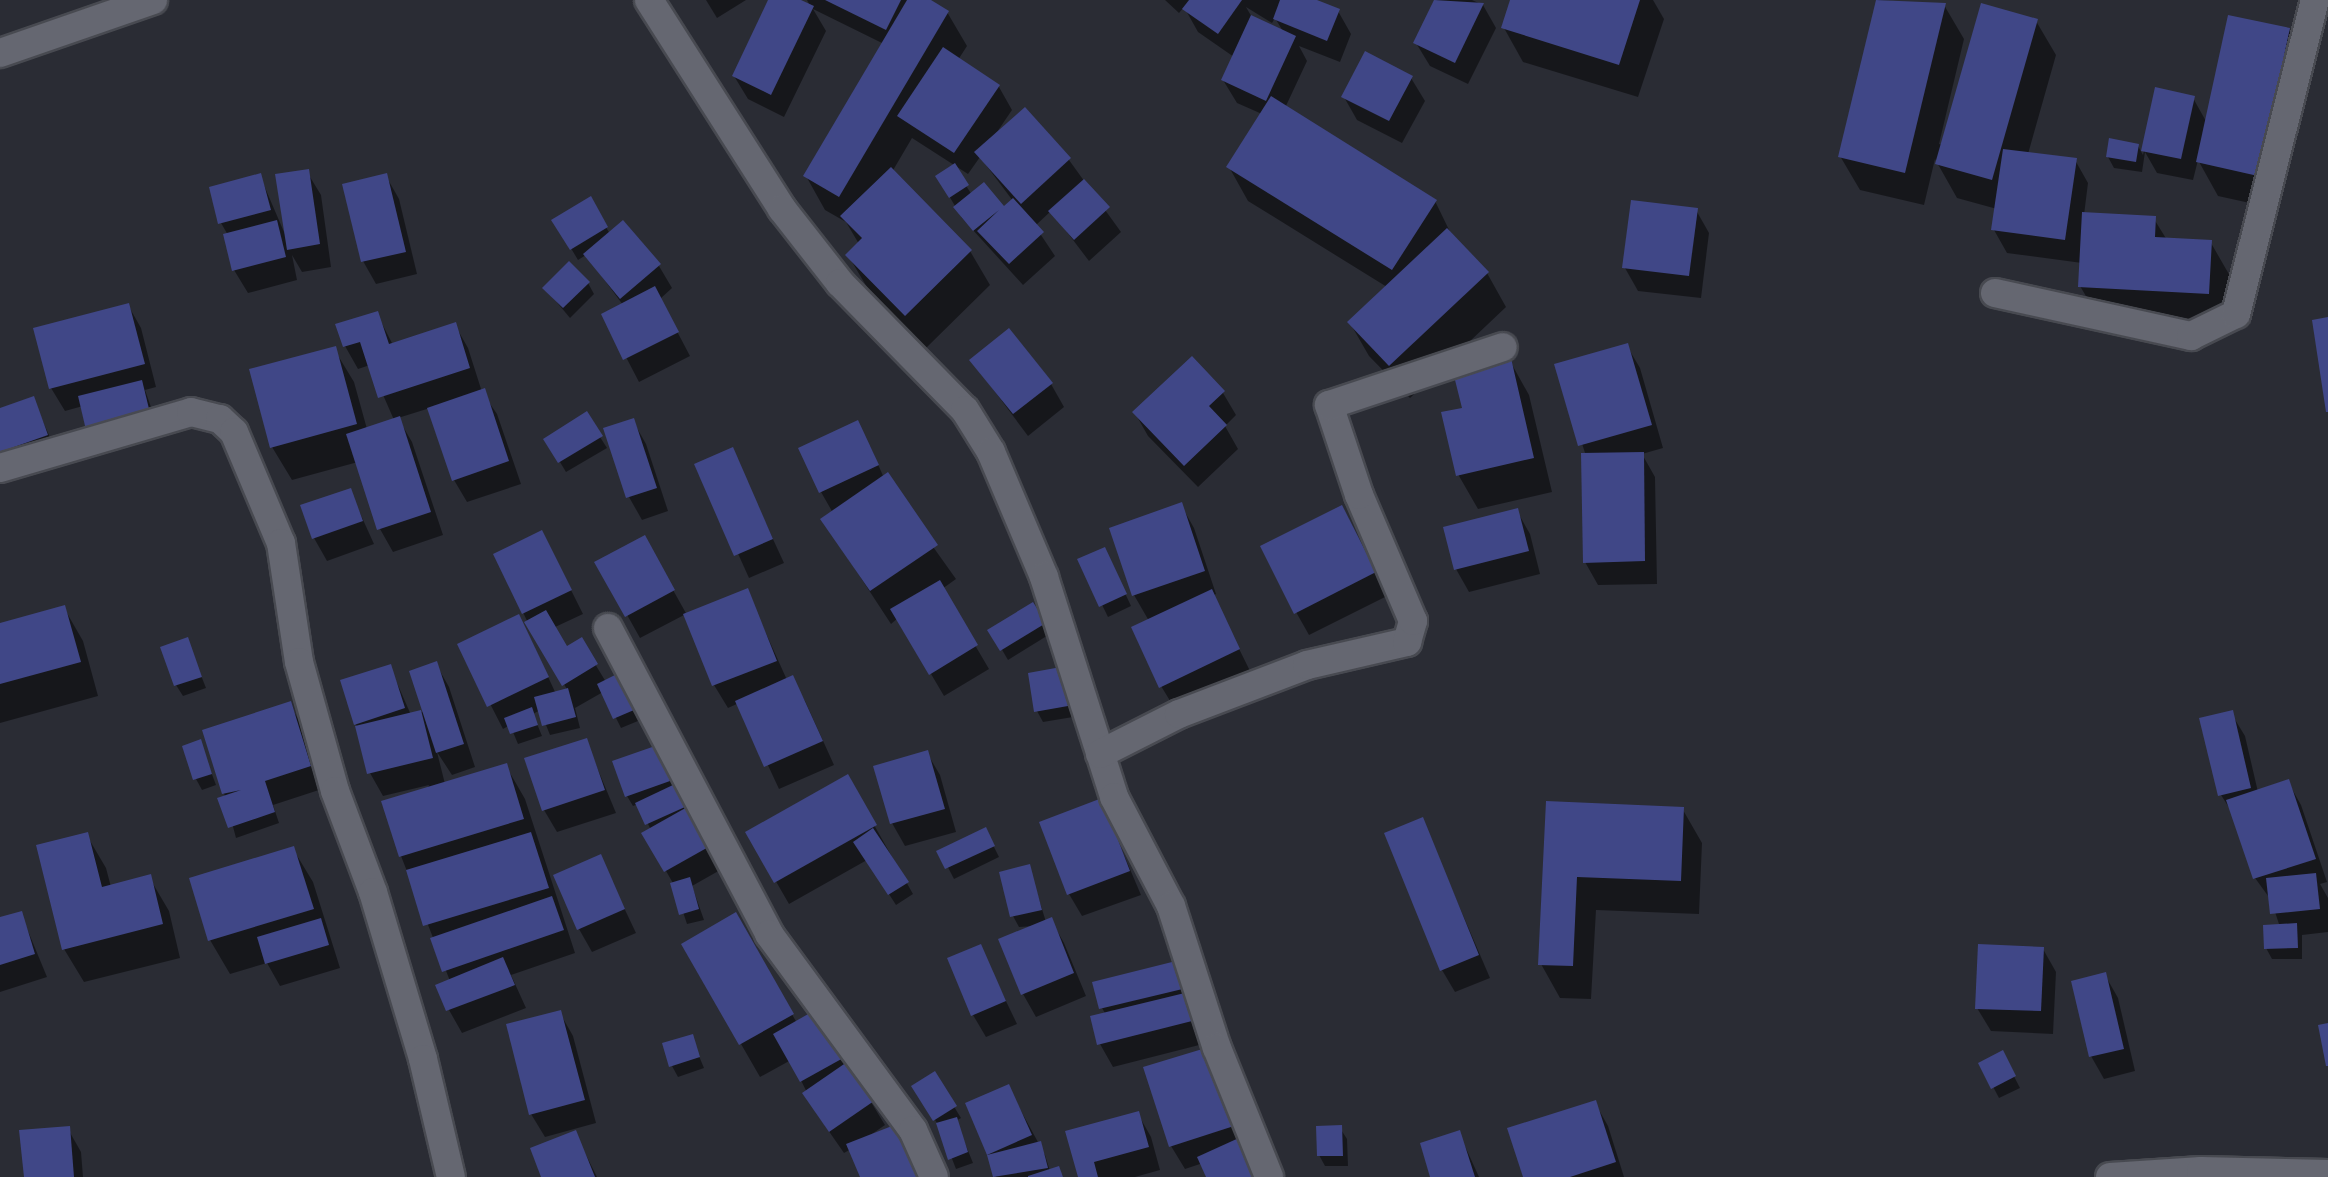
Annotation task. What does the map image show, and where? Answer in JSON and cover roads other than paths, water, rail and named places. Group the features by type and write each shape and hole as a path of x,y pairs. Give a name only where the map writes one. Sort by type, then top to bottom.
{"street":[{"path":"0,53 153,0"},
{"path":"649,0 782,209 840,284 965,410 991,452 1044,577 1100,754 1129,830 1171,906 1216,1048 1269,1177"},
{"path":"1996,294 2191,336 2236,314 2315,0"},
{"path":"1100,754 1179,714 1307,664 1407,642 1413,621 1358,496 1329,405 1503,347"},
{"path":"0,468 191,412 220,419 234,432 284,554 299,662 335,791 372,892 423,1058 451,1177"},
{"path":"608,628 768,934 912,1130 934,1177"},
{"path":"2110,1177 2328,1174"}]}
